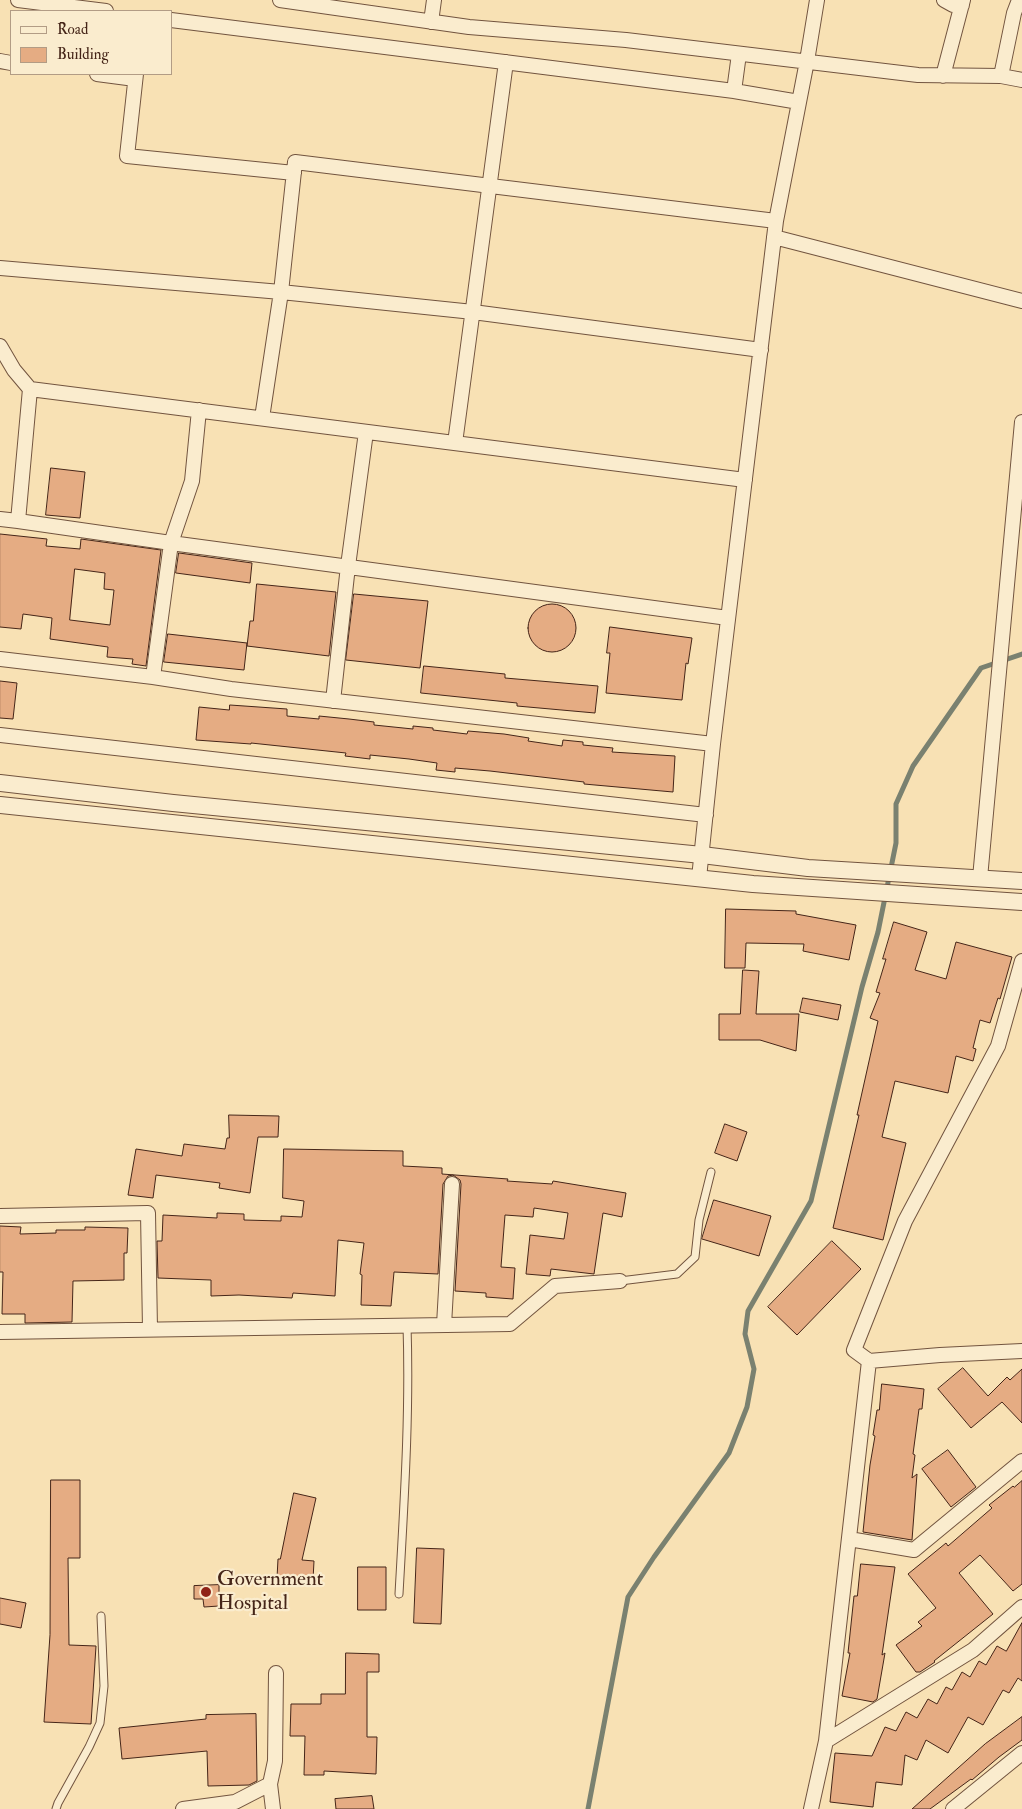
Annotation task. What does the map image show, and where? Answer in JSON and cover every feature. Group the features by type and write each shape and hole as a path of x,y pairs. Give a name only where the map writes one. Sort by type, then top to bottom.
{"street":[{"path":"18,0 98,10"},
{"path":"280,0 469,27 626,40 918,75 1001,76 1022,80"},
{"path":"431,22 434,0"},
{"path":"699,878 713,744 776,221 808,61 817,0"},
{"path":"943,76 962,3 953,5 944,0"},
{"path":"1001,76 1018,0"},
{"path":"172,20 734,91 800,102"},
{"path":"734,91 739,54"},
{"path":"455,443 506,62"},
{"path":"116,75 135,76 127,156 294,173"},
{"path":"262,418 281,292 295,162 776,221"},
{"path":"774,237 1022,300"},
{"path":"0,268 281,292 473,312 761,350"},
{"path":"0,346 14,370 30,389 745,480"},
{"path":"18,520 30,389"},
{"path":"153,677 171,543 192,481 199,410"},
{"path":"980,878 1022,422"},
{"path":"332,701 366,432"},
{"path":"0,519 728,618"},
{"path":"0,659 153,677 231,689 713,744"},
{"path":"0,736 706,815"},
{"path":"0,783 192,805 702,855 808,868 1022,881"},
{"path":"0,804 753,884 1022,902"},
{"path":"1022,961 998,1046 905,1221 854,1350 869,1361 1022,1351"},
{"path":"444,1325 452,1184"},
{"path":"0,1216 148,1213 150,1329"},
{"path":"0,1332 510,1324 555,1286 620,1281"},
{"path":"811,1809 826,1741 869,1361"},
{"path":"849,1539 914,1550 1022,1461"},
{"path":"826,1741 973,1650 1022,1607"},
{"path":"273,1809 270,1784 275,1761 276,1673"},
{"path":"953,1809 1021,1755"},
{"path":"183,1809 235,1802 270,1784"}],"lane":[{"path":"620,1281 677,1274 695,1257 699,1220 711,1172"},
{"path":"399,1594 408,1431 409,1385 406,1325"},
{"path":"56,1809 100,1723 104,1686 101,1616"}],"building":[{"path":"51,468 85,472 80,518 46,515"},
{"path":"0,534 47,539 46,546 80,549 81,539 161,550 146,666 132,664 133,659 107,657 108,647 50,639 52,618 23,614 21,629 0,627","holes":["75,569 105,573 104,589 114,590 110,625 70,620"]},
{"path":"179,553 252,563 250,583 176,573"},
{"path":"257,584 336,592 329,656 247,646 250,621 253,621"},
{"path":"354,594 428,601 420,668 346,660"},
{"path":"547,604 557,604 569,611 576,623 576,633 569,645 557,652 547,652 539,648 532,641 528,633 528,623 532,615 539,608"},
{"path":"610,627 692,638 688,664 686,663 682,700 606,693 610,653 607,653"},
{"path":"168,634 247,643 244,670 164,662"},
{"path":"424,666 505,674 505,678 598,686 595,713 517,706 517,703 421,693"},
{"path":"0,681 17,683 13,719 0,718"},
{"path":"230,705 287,709 287,716 319,719 319,716 374,722 374,725 413,729 413,726 467,734 468,731 504,734 529,738 528,741 562,746 563,740 583,742 583,745 613,748 612,752 675,756 673,792 584,784 584,782 490,771 455,768 455,772 436,770 437,763 409,759 370,755 370,759 345,756 346,753 251,743 196,740 199,707 229,710"},
{"path":"726,909 796,911 796,914 856,925 849,960 803,951 804,944 746,943 745,968 725,968"},
{"path":"894,922 927,932 915,970 946,979 956,942 1012,957 1000,999 998,998 990,1023 980,1020 973,1048 976,1049 973,1061 956,1056 948,1093 895,1081 882,1137 906,1143 883,1240 833,1228 878,1021 870,1018 880,993 876,992"},
{"path":"743,970 759,971 756,1014 799,1014 796,1051 760,1040 719,1040 719,1014 740,1014"},
{"path":"803,998 841,1005 838,1020 800,1012"},
{"path":"229,1115 279,1116 278,1137 258,1137 250,1193 219,1188 220,1183 156,1175 153,1198 128,1195 136,1149 182,1156 184,1144 225,1149 227,1138 229,1138"},
{"path":"725,1124 747,1132 737,1161 715,1153"},
{"path":"284,1149 403,1151 403,1166 442,1168 442,1174 508,1179 507,1181 552,1184 553,1181 626,1193 622,1217 603,1213 594,1274 551,1269 550,1276 526,1274 530,1235 564,1239 568,1213 534,1208 533,1217 505,1215 501,1267 515,1268 513,1299 486,1297 486,1293 455,1291 461,1184 460,1180 453,1175 448,1176 443,1184 438,1274 394,1272 391,1306 361,1305 362,1275 360,1274 364,1243 338,1240 335,1296 293,1293 292,1298 239,1295 211,1296 211,1280 158,1278 157,1241 162,1241 163,1215 217,1218 217,1213 244,1214 244,1220 281,1221 281,1216 302,1217 304,1201 283,1198"},
{"path":"714,1200 771,1216 759,1256 702,1239"},
{"path":"0,1226 21,1227 20,1234 56,1233 56,1230 85,1230 85,1227 128,1228 127,1253 124,1253 124,1280 73,1281 72,1322 25,1323 25,1314 2,1314 3,1272 0,1272"},
{"path":"832,1241 861,1269 797,1335 768,1307"},
{"path":"963,1368 988,1396 1007,1377 1010,1380 1022,1369 1022,1423 1002,1402 971,1428 938,1389"},
{"path":"882,1384 924,1389 922,1409 919,1409 913,1454 915,1455 912,1478 917,1474 912,1540 863,1532 875,1436 873,1435 877,1410 879,1410"},
{"path":"948,1450 976,1487 951,1507 922,1469"},
{"path":"51,1480 80,1480 80,1558 68,1558 69,1645 96,1646 91,1724 44,1722 50,1635"},
{"path":"1022,1481 1022,1584 1013,1591 980,1555 959,1573 993,1614 935,1662 920,1672 916,1672 896,1645 922,1626 918,1622 936,1608 908,1574 946,1543 948,1546 992,1508 989,1505"},
{"path":"294,1493 316,1498 302,1560 314,1561 313,1580 277,1578 278,1559 280,1559"},
{"path":"417,1548 444,1549 441,1624 414,1623"},
{"path":"861,1564 895,1567 882,1655 885,1653 877,1699 873,1702 842,1696 850,1653 848,1653 854,1596 857,1596"},
{"path":"358,1567 386,1567 386,1610 358,1610"},
{"path":"219,1585 219,1606 204,1607 203,1599 194,1599 194,1586"},
{"path":"0,1598 26,1603 21,1628 0,1624"},
{"path":"1022,1623 1022,1681 1018,1678 1009,1693 1003,1690 983,1725 968,1717 948,1753 926,1740 917,1760 905,1755 902,1785 876,1782 873,1807 830,1802 835,1753 872,1756 885,1727 896,1731 906,1712 917,1718 928,1699 937,1704 946,1687 952,1690 962,1672 970,1677 979,1661 986,1665 997,1646 1006,1651"},
{"path":"346,1653 379,1654 379,1672 367,1672 367,1737 377,1737 376,1774 324,1771 324,1775 304,1775 305,1736 290,1736 291,1704 321,1704 321,1694 345,1694"},
{"path":"256,1714 257,1781 249,1785 208,1786 207,1751 122,1759 119,1728 206,1719 206,1715"},
{"path":"1022,1717 1022,1740 972,1780 930,1809 912,1809 985,1744"},
{"path":"372,1796 374,1809 336,1809 335,1799"}],"waterway":[{"path":"588,1809 628,1597 654,1557 729,1453 747,1407 754,1369 745,1334 748,1311 811,1201 862,987 878,932 896,843 896,804 913,766 981,668 1022,654"}],"place":[{"name":"Government Hospital","path":"206,1592"}]}
